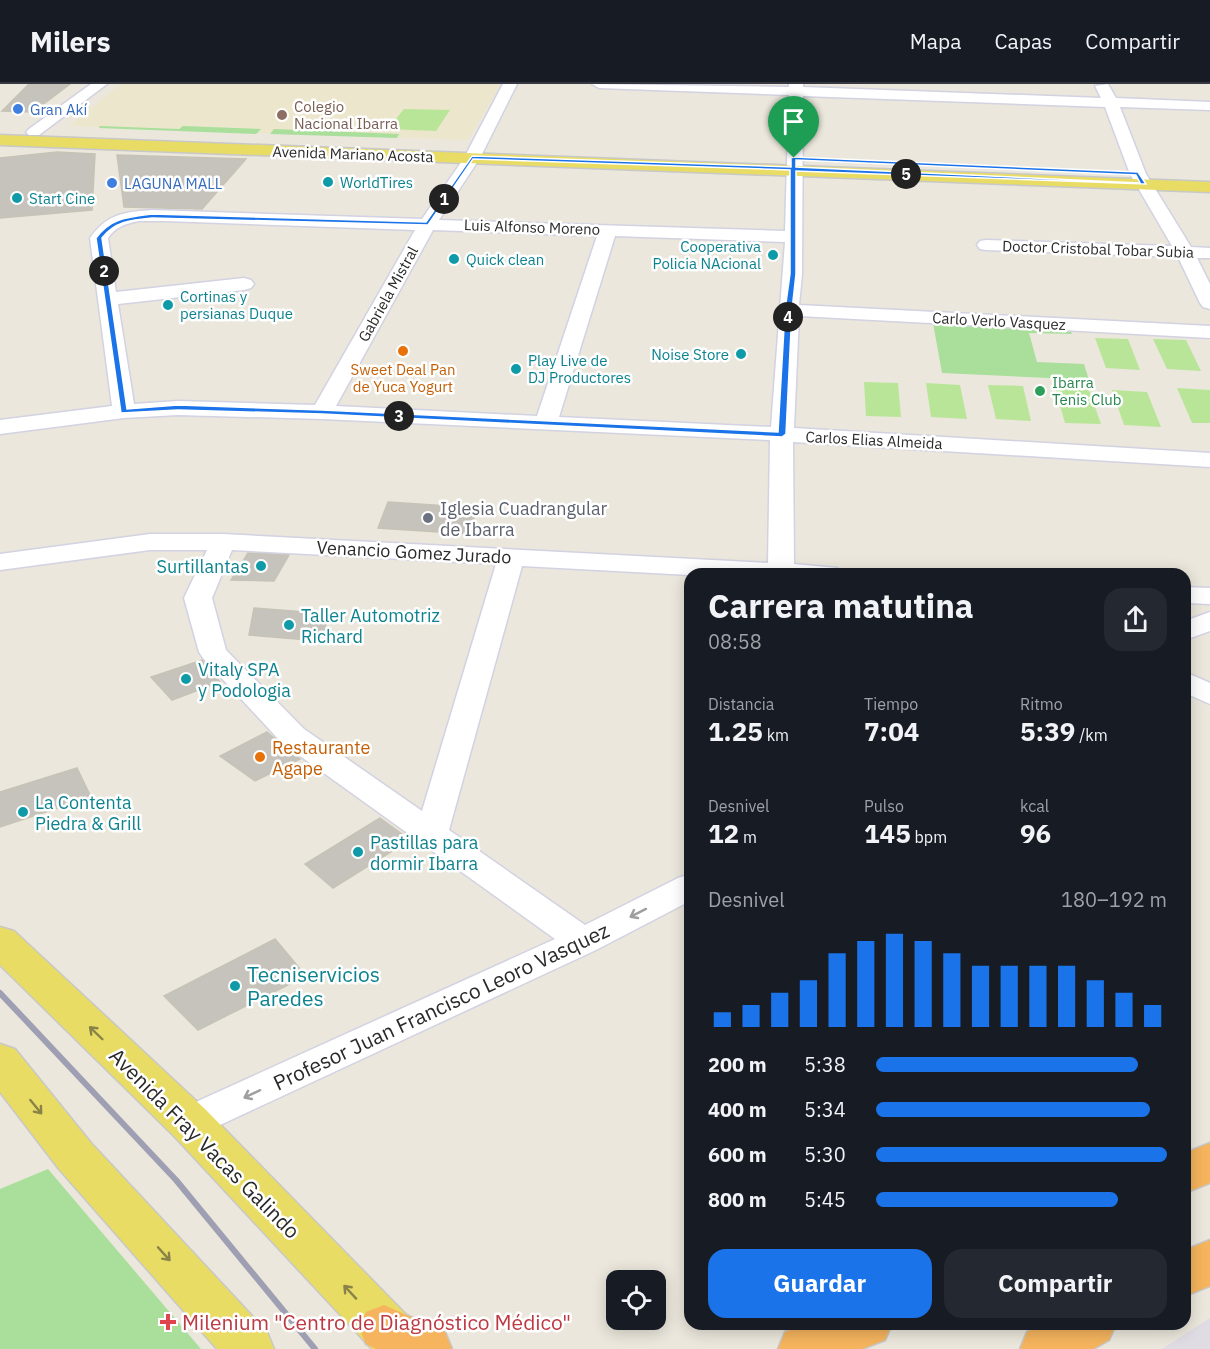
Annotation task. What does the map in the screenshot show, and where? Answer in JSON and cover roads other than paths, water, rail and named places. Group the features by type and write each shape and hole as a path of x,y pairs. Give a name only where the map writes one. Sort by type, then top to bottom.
{"highway":[{"path":"1191,1171 1210,1162"},
{"path":"1191,1272 1210,1261"},
{"path":"803,1349 852,1330"},
{"path":"1045,1349 1080,1330"},
{"path":"394,1339 428,1349"}],"main road":[{"name":"Avenida Mariano Acosta","path":"0,131 39,137"},
{"name":"Avenida Mariano Acosta","path":"0,140 39,137 793,164 1141,179 1210,187"},
{"path":"0,148 39,137"},
{"name":"Avenida Mariano Acosta","path":"1141,179 1210,176"},
{"name":"Avenida Fray Vacas Galindo","path":"0,941 190,1123 394,1339"},
{"path":"0,1061 75,1156 249,1349"}],"street":[{"path":"39,137 100,84"},
{"name":"Gabriela Mistral","path":"322,412 428,223 475,152 510,84"},
{"path":"599,84 796,87 1210,106"},
{"path":"1101,84 1111,103 1141,179 1185,252 1210,303"},
{"path":"781,568 782,434 793,274 796,87"},
{"name":"Luis Alfonso Moreno","path":"109,299 99,238 108,226 125,219 152,216 428,223 793,237"},
{"path":"546,423 608,230"},
{"name":"Doctor Cristobal Tobar Subia","path":"986,245 1210,253"},
{"path":"124,411 109,299 244,284"},
{"name":"Carlo Verlo Vasquez","path":"789,310 1210,332"},
{"name":"Carlos Elias Almeida","path":"0,427 124,411 178,408 322,412 782,434 1210,460"},
{"name":"Venancio Gomez Jurado","path":"0,562 150,542 223,542 697,568"},
{"path":"223,542 198,598 213,652 292,736 583,940"},
{"path":"431,835 511,557"},
{"path":"1191,595 1210,596"},
{"path":"1191,630 1210,620"},
{"path":"1191,684 1210,695"},
{"name":"Profesor Juan Francisco Leoro Vasquez","path":"190,1123 583,940 684,889"}],"railway":[{"path":"0,993 176,1180 315,1349"}],"place":[{"name":"Gran Akí","path":"18,109"},
{"name":"Colegio Nacional Ibarra","path":"282,115"},
{"name":"WorldTires","path":"328,182"},
{"name":"LAGUNA MALL","path":"112,183"},
{"name":"Start Cine","path":"17,198"},
{"name":"Cooperativa Policia NAcional","path":"773,255"},
{"name":"Quick clean","path":"454,259"},
{"name":"Cortinas y persianas Duque","path":"168,305"},
{"name":"Sweet Deal Pan de Yuca Yogurt","path":"403,351"},
{"name":"Noise Store","path":"741,354"},
{"name":"Play Live de DJ Productores","path":"516,369"},
{"name":"Ibarra Tenis Club","path":"1040,391"},
{"name":"Iglesia Cuadrangular de Ibarra","path":"428,518"},
{"name":"Surtillantas","path":"261,566"},
{"name":"Taller Automotriz Richard","path":"289,625"},
{"name":"Vitaly SPA y Podologia","path":"186,679"},
{"name":"Restaurante Agape","path":"260,757"},
{"name":"La Contenta Piedra & Grill","path":"23,812"},
{"name":"Pastillas para dormir Ibarra","path":"358,852"},
{"name":"Tecniservicios Paredes","path":"235,986"},
{"name":"Milenium \"Centro de Diagnóstico Médico\"","path":"168,1322"}]}
